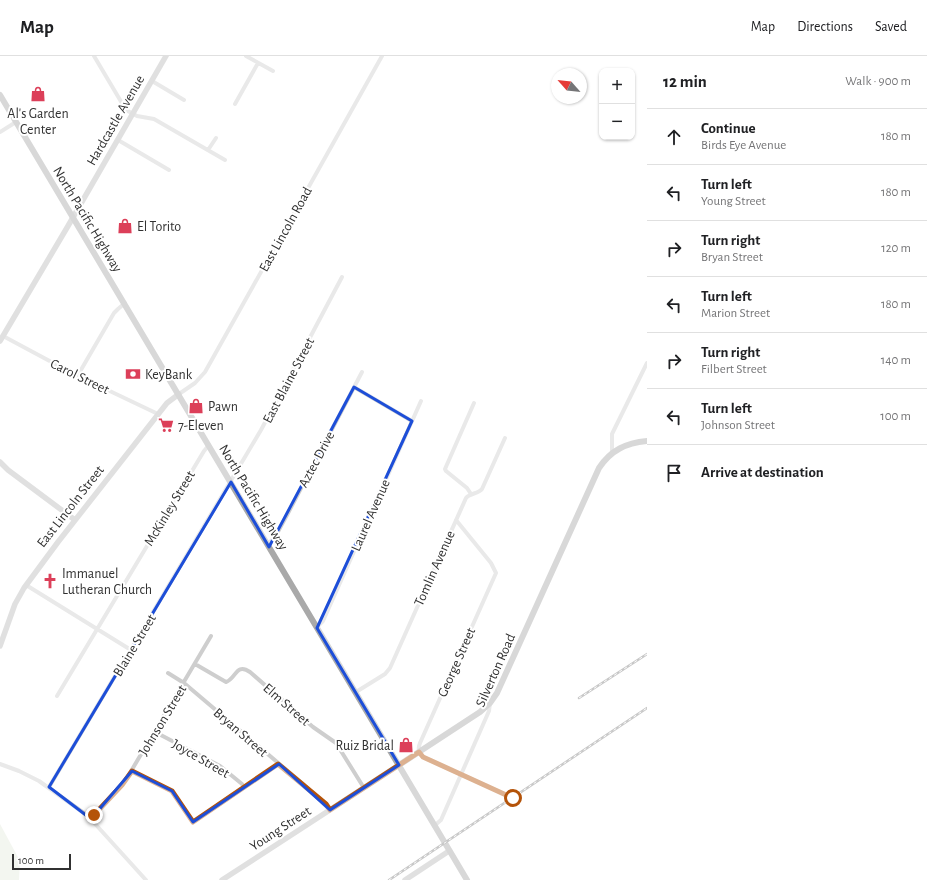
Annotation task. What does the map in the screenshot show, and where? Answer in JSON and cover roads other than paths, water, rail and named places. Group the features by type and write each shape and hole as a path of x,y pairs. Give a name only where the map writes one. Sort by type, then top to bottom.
{"main road":[{"name":"North Pacific Highway","path":"0,94 467,880"},
{"path":"612,453 626,445 647,441"},
{"name":"Silverton Road","path":"490,704 497,692 599,468 612,453"},
{"name":"Young Street","path":"399,765 476,715 490,704"}],"street":[{"path":"94,56 125,109 142,118 154,119 225,160"},
{"path":"246,56 273,72"},
{"name":"East Lincoln Road","path":"179,394 201,377 382,56"},
{"name":"Hardcastle Avenue","path":"1,339 118,140 164,57"},
{"path":"235,104 258,63"},
{"path":"152,81 184,100"},
{"path":"0,132 16,122"},
{"path":"208,150 216,138"},
{"path":"118,140 169,170"},
{"name":"East Blaine Street","path":"231,482 262,430 342,277"},
{"path":"78,375 116,310 125,303"},
{"name":"Carol Street","path":"1,339 158,414"},
{"path":"612,453 612,434 647,363"},
{"name":"Aztec Drive","path":"268,544 275,537 362,372"},
{"path":"354,387 412,421"},
{"name":"East Lincoln Street","path":"0,646 15,604 26,585 158,414 171,399 179,394"},
{"name":"Laurel Avenue","path":"317,627 323,620 421,401"},
{"path":"471,494 467,488 446,471 445,468 474,403"},
{"name":"Tomlin Avenue","path":"356,692 385,674 390,668 466,498 471,494 479,492 483,487 505,438"},
{"name":"McKinley Street","path":"57,696 204,451 209,446"},
{"path":"0,462 8,470 75,520"},
{"name":"Blaine Street","path":"49,788 231,482"},
{"name":"George Street","path":"419,752 420,743 496,571 456,520"},
{"path":"26,585 131,650"},
{"name":"Johnson Street","path":"90,819 122,785 132,771 211,636"},
{"name":"Elm Street","path":"195,664 224,682 230,681 240,669 245,669 250,672 316,729 336,743 364,788"},
{"name":"Bryan Street","path":"168,673 184,683 314,794 330,810"},
{"name":"Silverton Road","path":"434,826 441,820 490,711 490,704"},
{"name":"Joyce Street","path":"155,732 222,767 244,787"},
{"path":"419,752 423,757 513,798"},
{"path":"0,764 39,781 90,819 146,880"},
{"path":"132,771 172,791 193,822 278,764"},
{"name":"Young Street","path":"222,880 399,765"},
{"path":"405,880 449,851"}],"railway":[{"path":"579,698 647,654"},
{"path":"389,880 647,708"}],"place":[{"name":"Al's Garden Center","path":"38,94"},
{"name":"El Torito","path":"125,226"},
{"name":"KeyBank","path":"133,374"},
{"name":"Pawn","path":"196,406"},
{"name":"7-Eleven","path":"166,425"},
{"name":"Immanuel Lutheran Church","path":"50,581"},
{"name":"Ruiz Bridal","path":"406,745"}]}
